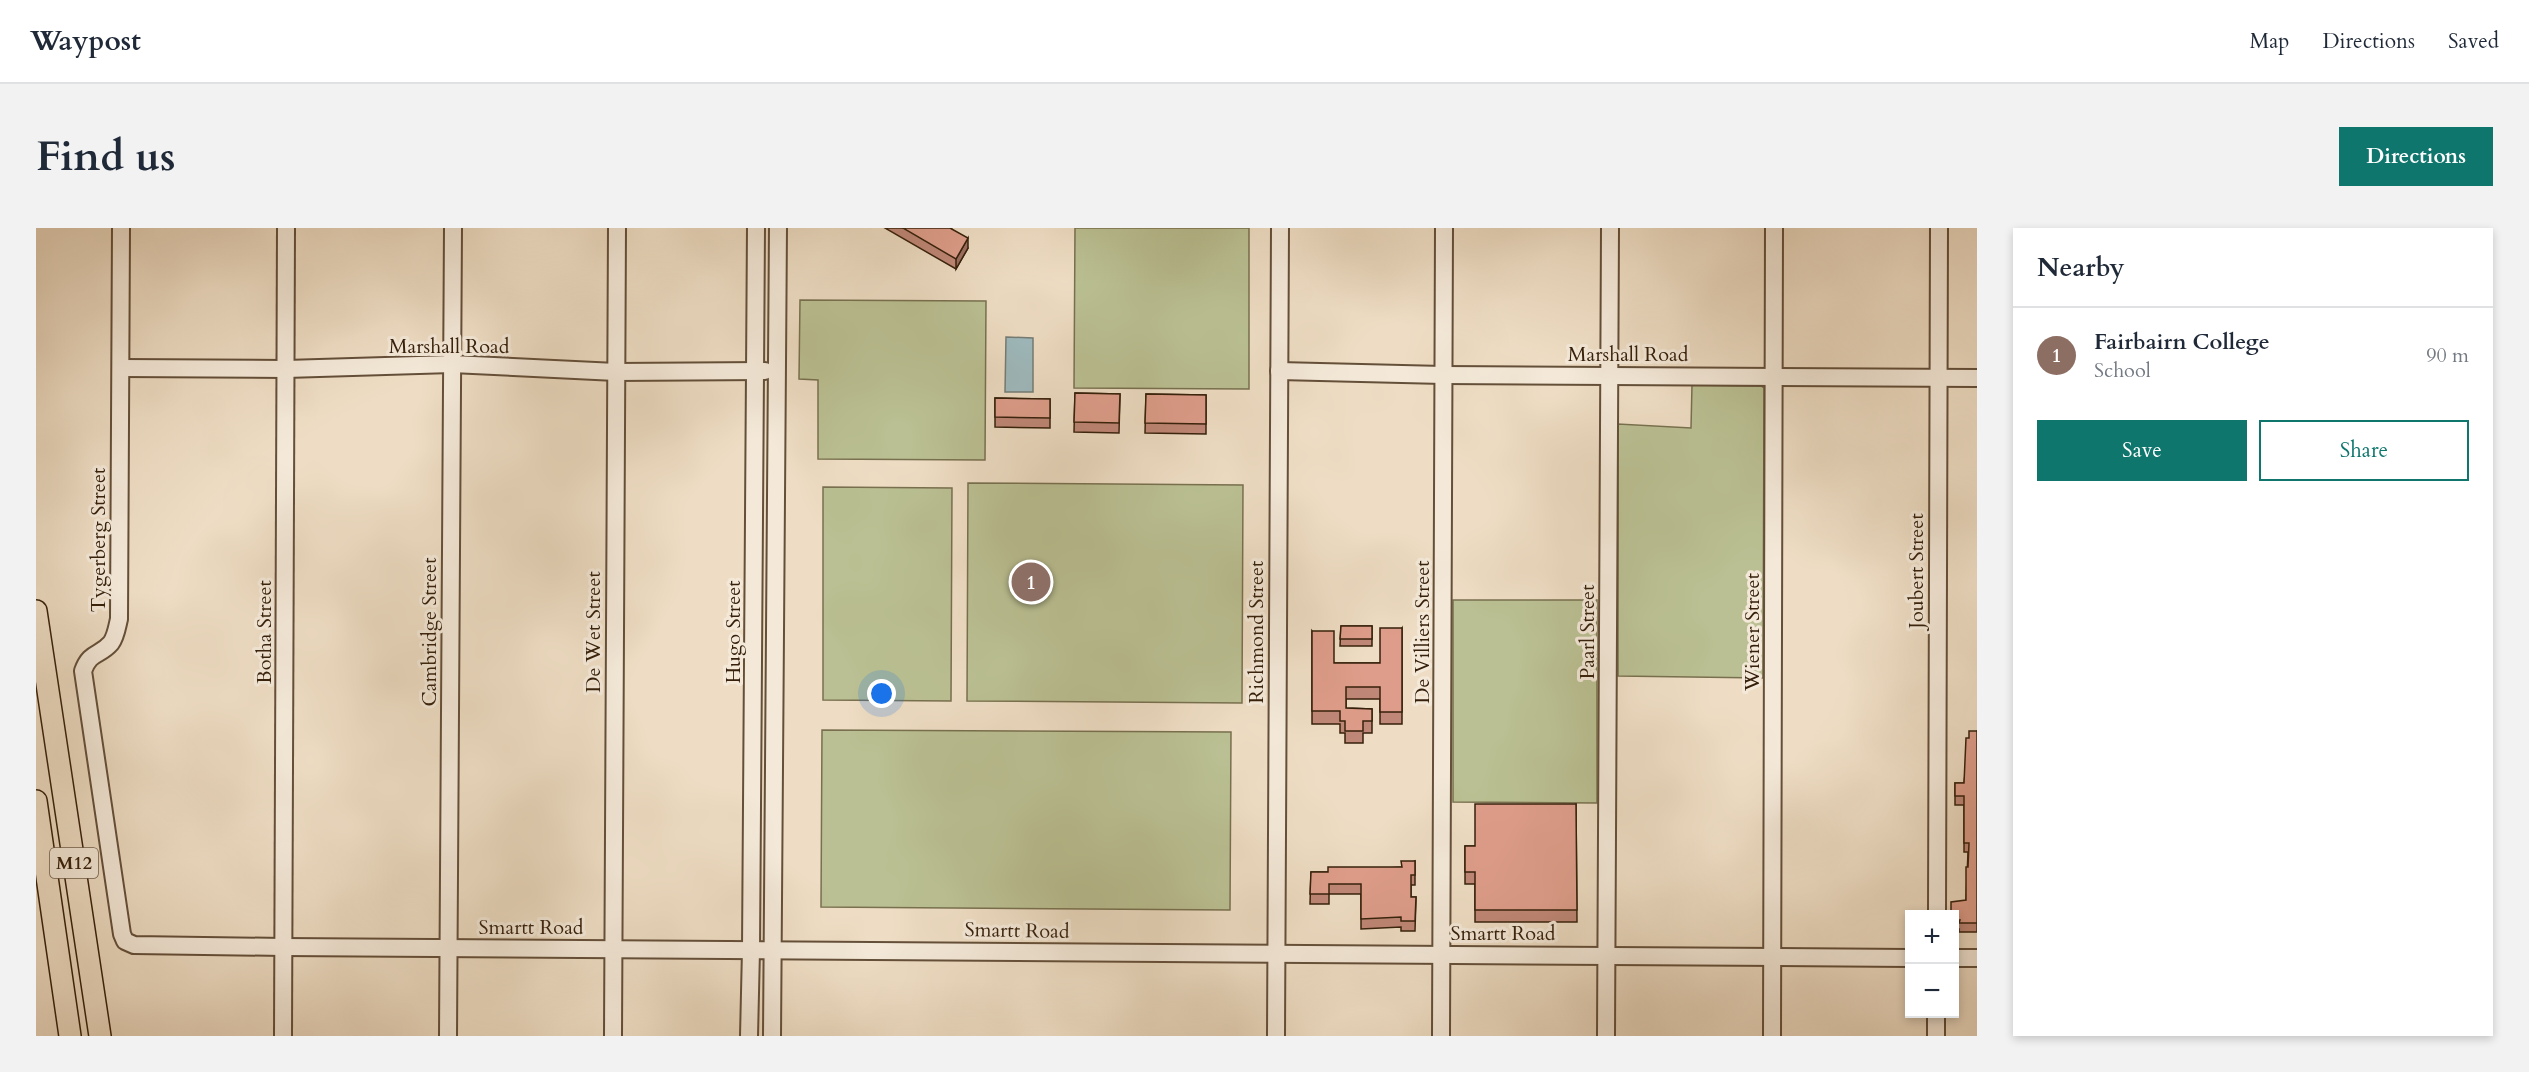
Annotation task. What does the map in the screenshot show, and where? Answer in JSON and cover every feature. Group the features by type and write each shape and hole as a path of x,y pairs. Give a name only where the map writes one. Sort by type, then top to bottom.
{"main road":[{"name":"M12","path":"36,611 100,1036"},
{"name":"M12","path":"36,801 70,1036"}],"street":[{"name":"Tygerberg Street","path":"121,228 119,619 116,633 110,644 87,660 83,671 120,922 125,941"},
{"name":"Botha Street","path":"283,1036 286,228"},
{"name":"Cambridge Street","path":"448,1036 453,228"},
{"name":"De Wet Street","path":"613,1036 617,228"},
{"name":"Hugo Street","path":"749,1036 756,228"},
{"name":"Hugo Street","path":"771,1036 778,228"},
{"name":"Richmond Street","path":"1276,1036 1280,228"},
{"name":"De Villiers Street","path":"1441,1036 1444,228"},
{"name":"Paarl Street","path":"1606,1036 1610,228"},
{"name":"Wiener Street","path":"1772,1036 1774,228"},
{"name":"Joubert Street","path":"1937,910 1939,228"},
{"name":"Marshall Road","path":"121,368 286,369 452,364 616,372 777,370"},
{"name":"Marshall Road","path":"1279,371 1443,375 1977,378"},
{"name":"Smartt Road","path":"125,941 134,945 284,947 1905,958"},
{"path":"1959,958 1977,958"},
{"path":"1936,1018 1936,1036"}],"green space":[{"path":"1075,228 1249,228 1249,389 1074,388"},
{"path":"800,300 986,301 985,460 818,459 818,380 799,379"},
{"path":"1692,385 1761,386 1764,388 1763,678 1618,676 1618,424 1691,428"},
{"path":"968,483 1243,485 1242,703 967,701"},
{"path":"823,487 952,488 951,701 823,700"},
{"path":"1453,600 1597,600 1597,803 1453,802"},
{"path":"822,730 1231,732 1230,910 821,907"}],"water":[{"path":"1006,337 1033,338 1033,392 1005,392"}],"building":[{"path":"903,228 950,228 968,238 956,259"},
{"path":"1075,393 1120,394 1119,423 1074,422"},
{"path":"1146,394 1206,395 1206,424 1145,423"},
{"path":"995,398 1050,399 1050,418 995,417"},
{"path":"1341,626 1372,626 1372,639 1340,639"},
{"path":"1380,628 1402,628 1402,712 1380,712 1380,687 1346,687 1346,708 1372,709 1372,721 1363,721 1363,731 1345,731 1345,721 1340,721 1340,711 1312,711 1312,631 1334,631 1334,663 1380,663"},
{"path":"1969,731 1977,731 1977,923 1959,923 1959,910 1951,910 1951,902 1966,900 1969,843 1964,843 1964,796 1955,796 1955,783 1964,783 1966,738 1969,738"},
{"path":"1475,804 1576,804 1577,910 1475,910 1475,872 1465,872 1465,846 1475,846"},
{"path":"1401,861 1415,861 1415,875 1411,875 1411,897 1416,897 1415,921 1401,921 1401,917 1361,919 1361,884 1329,884 1329,894 1310,894 1311,872 1328,872 1328,867 1402,867"}],"place":[{"name":"Fairbairn College","path":"1031,582"}]}
